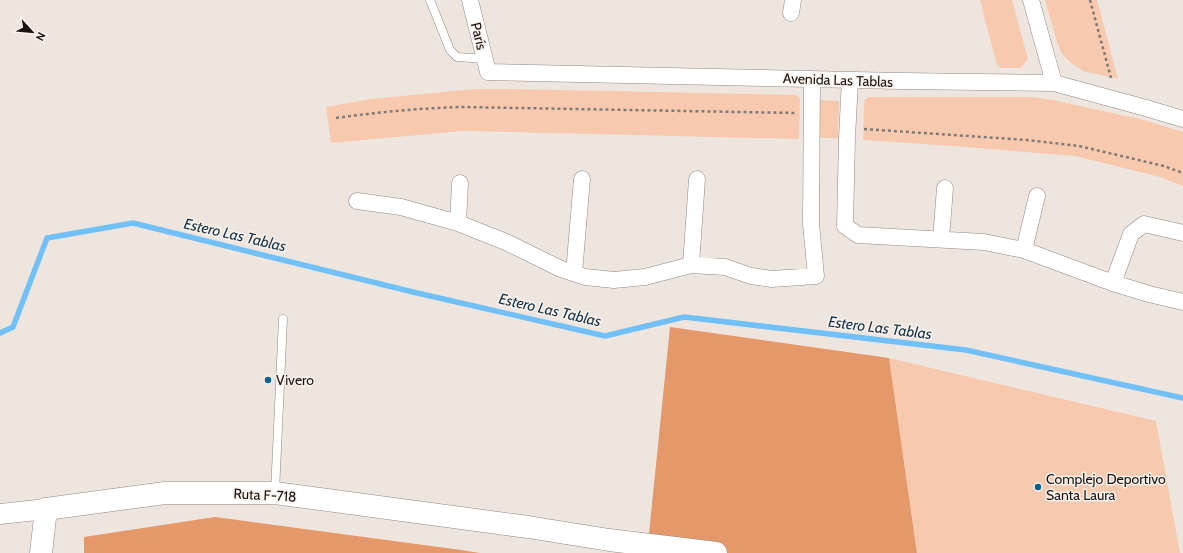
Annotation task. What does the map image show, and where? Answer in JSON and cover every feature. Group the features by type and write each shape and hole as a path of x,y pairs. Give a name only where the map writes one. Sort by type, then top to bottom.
{"main road":[{"name":"Ruta F-718","path":"46,509 165,493 275,493 528,527 609,540 716,553"},
{"path":"41,553 46,509"}],"street":[{"name":"París","path":"470,0 487,66"},
{"path":"1031,0 1054,84"},
{"name":"Avenida Las Tablas","path":"487,66 812,79 1054,84 1183,119"},
{"path":"357,201 401,207 458,223 506,242 561,268 585,277 614,280 645,278 691,265 725,267 751,276 772,279 816,276 811,224 812,79"},
{"path":"850,80 845,226 858,235 984,242 1024,250 1114,283 1149,294 1183,302"},
{"path":"574,273 582,179"},
{"path":"691,265 697,179"},
{"path":"458,223 460,183"},
{"path":"941,239 945,188"},
{"path":"1024,250 1037,196"},
{"path":"1114,283 1130,234 1144,224 1183,233"},
{"name":"Ruta F-718","path":"0,514 46,509"}],"lane":[{"path":"430,0 450,50 457,57 487,66"},
{"path":"275,493 283,319"}],"path":[{"path":"1090,0 1111,78"},
{"path":"336,118 394,111 464,107 802,113"},
{"path":"861,128 1027,140 1079,146 1164,166 1183,173"}],"shaded area":[{"path":"980,0 1012,0 1028,59 1021,68 1001,68 997,65"},
{"path":"1045,0 1097,0 1118,79 1083,71 1071,63 1062,54"},
{"path":"475,89 796,95 800,98 799,139 463,131 331,143 326,107 371,99"},
{"path":"869,97 1030,97 1053,100 1144,120 1183,132 1183,186 1160,177 1075,156 863,140 864,105 865,100"},
{"path":"819,100 839,101 838,138 818,138"},
{"path":"670,327 889,358 917,553 647,553"},
{"name":"Complejo Deportivo Santa Laura","path":"889,358 1156,421 1180,553 917,553"},
{"path":"215,517 480,553 84,553 84,537"}],"waterway":[{"name":"Estero Las Tablas","path":"0,333 13,327 47,238 133,223 413,292 605,336 684,317 966,350 1183,398"}],"place":[{"name":"Vivero","path":"268,380"},
{"name":"Complejo Deportivo Santa Laura","path":"1038,487"}]}
